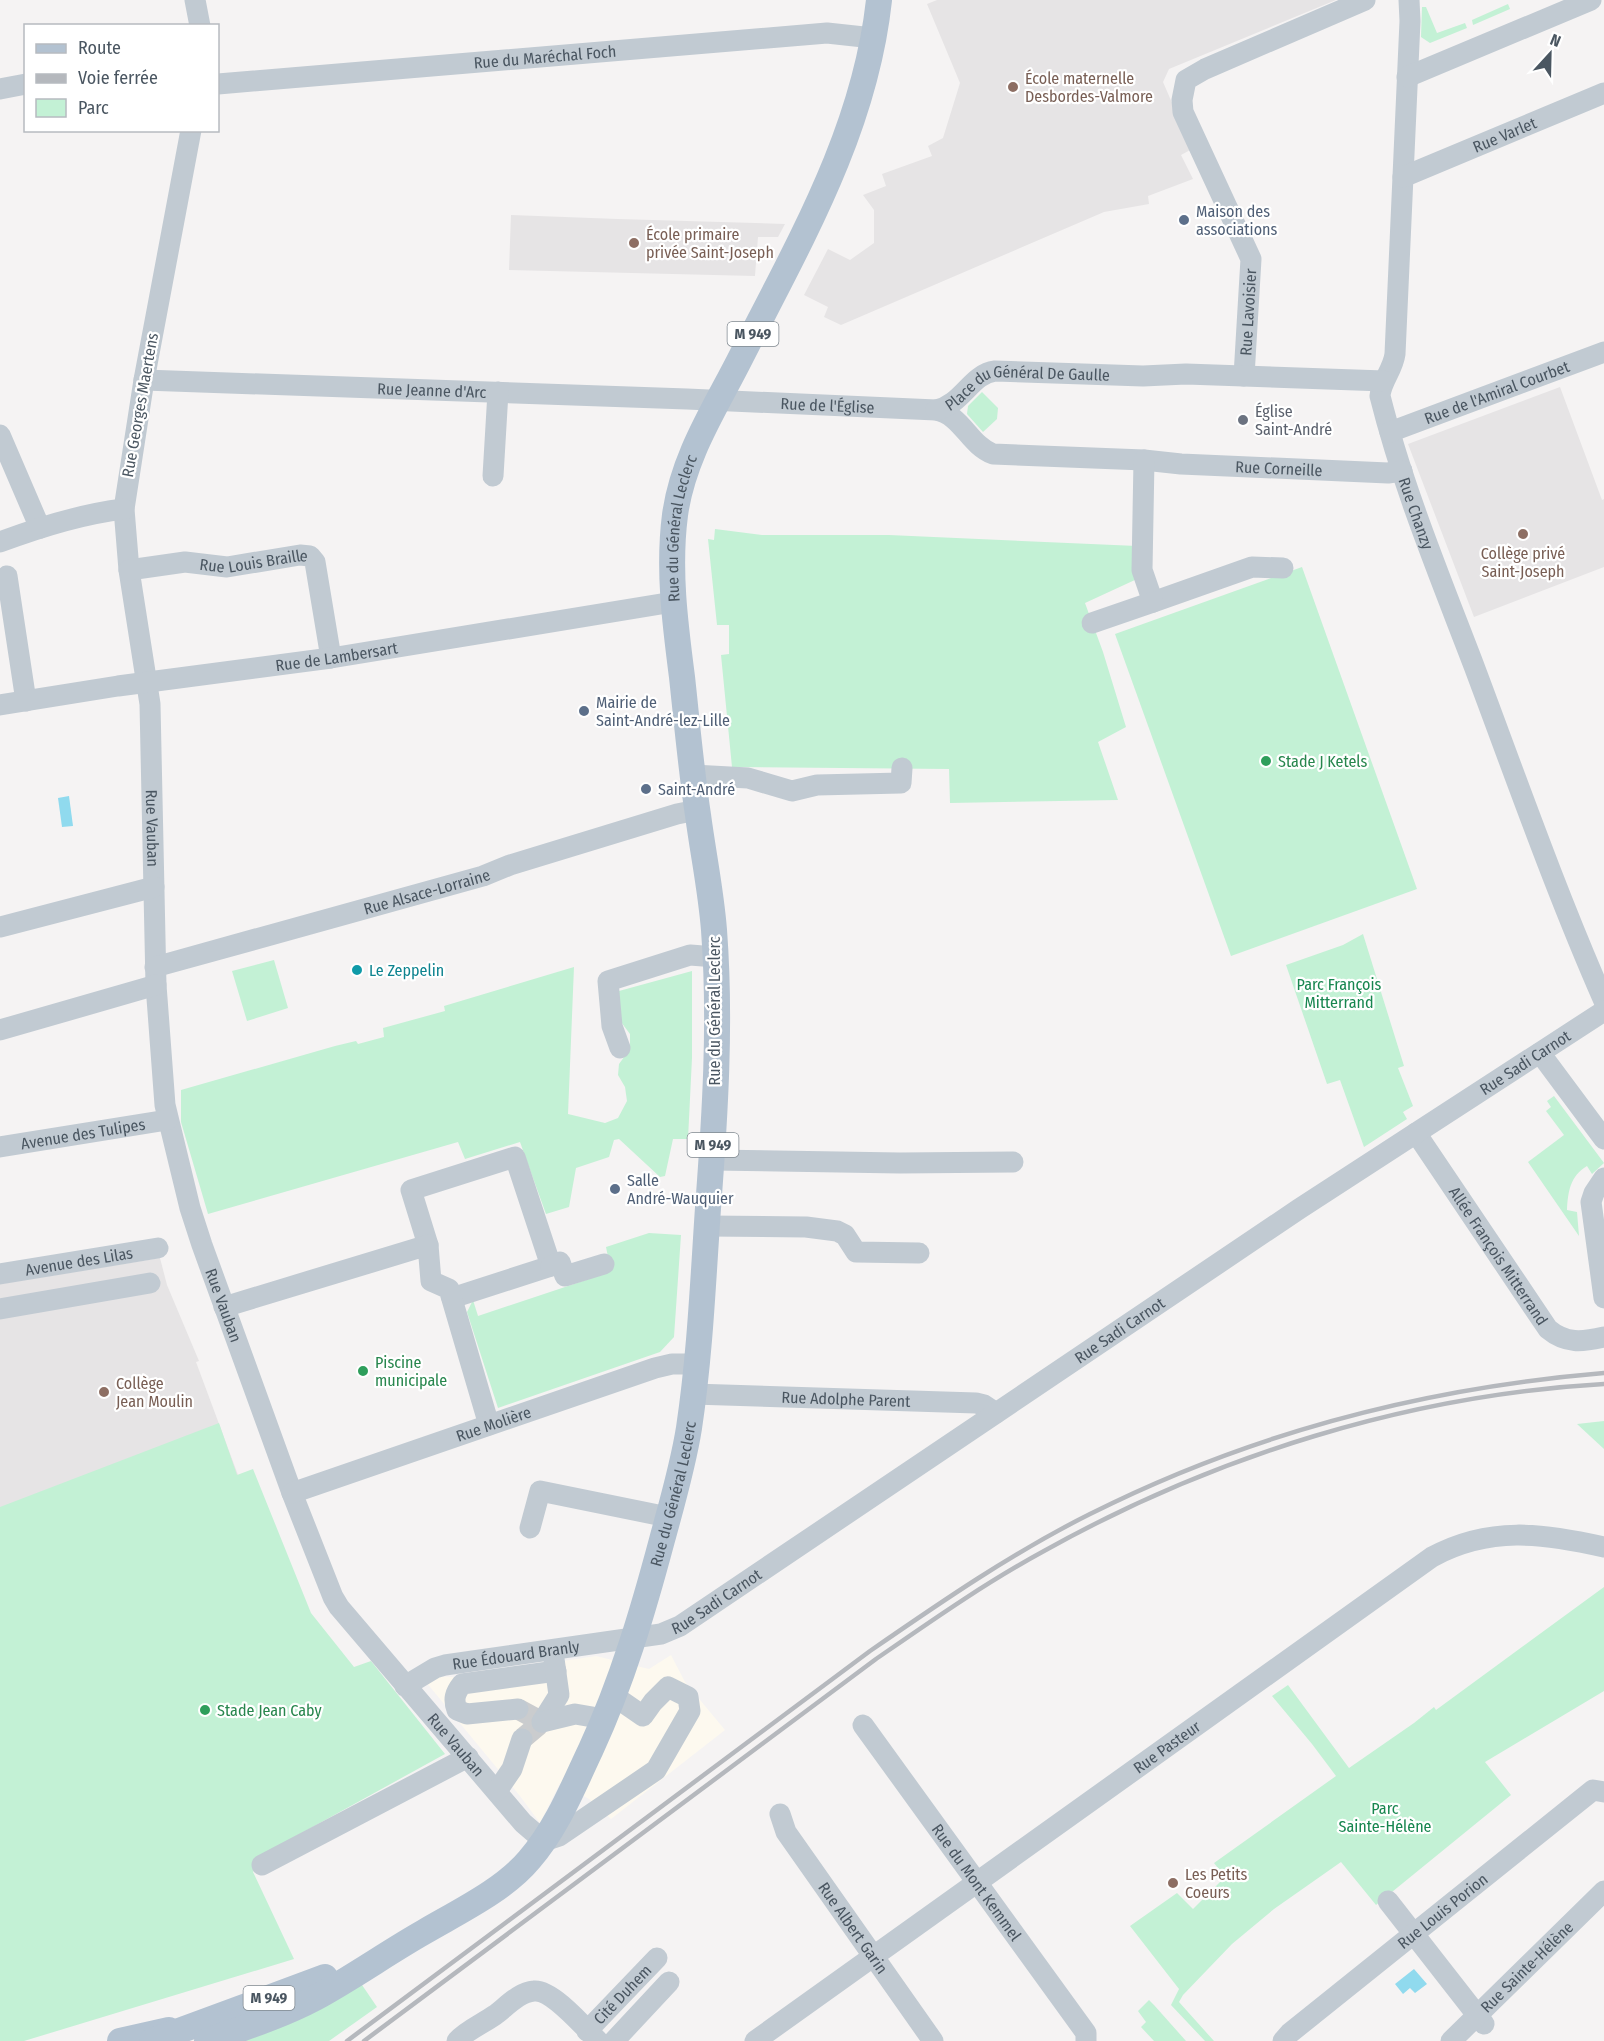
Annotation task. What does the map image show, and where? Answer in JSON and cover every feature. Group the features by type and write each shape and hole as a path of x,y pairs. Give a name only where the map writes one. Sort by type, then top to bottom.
{"main road":[{"name":"Rue du Général Leclerc","path":"153,2041 207,2031 384,1954 488,1893 520,1870 551,1838 604,1719 619,1700 662,1516 685,1450 696,1364 712,1160 717,1019 716,957 711,902 697,810 698,776 673,602 676,513 682,480 714,400 805,232 837,161 855,111 879,0"},
{"name":"Rue du Général Leclerc","path":"120,2041 207,2031"}],"street":[{"path":"195,0 200,24"},
{"path":"868,0 869,38"},
{"path":"805,232 833,190 851,154 872,84 878,50 879,0"},
{"name":"Rue Lavoisier","path":"1245,376 1251,259 1183,112 1182,100 1186,80 1204,69 1365,0"},
{"name":"Rue Chanzy","path":"1409,0 1395,354 1380,396 1402,471 1479,682 1604,1002"},
{"path":"1407,77 1591,0"},
{"name":"Rue du Maréchal Foch","path":"219,84 827,33 869,38"},
{"path":"0,89 24,84"},
{"name":"Rue Varlet","path":"1403,177 1604,93"},
{"name":"Rue Georges Maertens","path":"147,682 129,570 124,509 144,380 191,132"},
{"path":"714,400 721,372 778,261 815,194 837,161"},
{"name":"Rue de l'Amiral Courbet","path":"1390,432 1604,352"},
{"name":"Place du Général De Gaulle","path":"936,410 952,404 981,376 989,372 1143,376"},
{"name":"Rue Lavoisier","path":"1143,376 1186,374 1384,381"},
{"name":"Rue Jeanne d'Arc","path":"144,380 714,400"},
{"path":"493,476 498,392"},
{"name":"Rue de l'Église","path":"714,400 936,410"},
{"name":"Place du Général De Gaulle","path":"936,410 943,411 954,418 979,446 993,454 1149,460"},
{"path":"0,435 40,528"},
{"path":"1149,460 1142,570 1153,602"},
{"name":"Rue Corneille","path":"1149,460 1181,465 1388,473 1402,471"},
{"path":"0,542 94,513 124,509"},
{"path":"673,550 691,646 698,776 705,798 701,839"},
{"name":"Rue Louis Braille","path":"129,570 184,562 227,567 300,555 310,556 315,562 331,658"},
{"path":"1092,623 1252,567 1283,568"},
{"path":"7,576 26,701"},
{"name":"Rue de Lambersart","path":"0,705 147,682 331,658 673,602"},
{"name":"Rue Vauban","path":"147,682 150,704 156,976 167,1120 195,1225 292,1493 333,1598 523,1823 551,1838"},
{"path":"698,776 748,778 792,790 817,785 901,783 902,768"},
{"name":"Rue Alsace-Lorraine","path":"0,1030 156,976 483,876 520,862 697,810"},
{"path":"0,927 154,887"},
{"path":"620,1048 612,1026 608,981 690,955 716,957"},
{"name":"Rue Sadi Carnot","path":"633,1638 668,1632 680,1626 1299,1209 1604,1011"},
{"path":"1540,1053 1604,1139"},
{"name":"Avenue des Tulipes","path":"0,1147 167,1120"},
{"name":"Allée François Mitterrand","path":"1416,1133 1548,1329 1557,1337 1568,1341 1578,1342 1604,1337"},
{"path":"489,1425 449,1289 431,1281 428,1245 411,1191 515,1157 550,1266"},
{"path":"712,1160 1013,1162"},
{"path":"1604,1178 1598,1185 1591,1202 1604,1298"},
{"path":"707,1226 806,1227 837,1231 845,1235 856,1252 919,1253"},
{"path":"224,1307 428,1245"},
{"name":"Avenue des Lilas","path":"0,1274 158,1248"},
{"path":"452,1298 560,1262 565,1276 604,1264"},
{"path":"0,1308 150,1283"},
{"name":"Rue Molière","path":"292,1493 655,1368 672,1364 696,1364"},
{"path":"530,1528 540,1491 662,1516 678,1439 686,1377 696,1364"},
{"name":"Rue Adolphe Parent","path":"693,1394 976,1403 996,1413"},
{"name":"Rue Pasteur","path":"755,2041 1432,1557 1458,1545 1484,1537 1504,1535 1543,1537 1604,1547"},
{"name":"Rue Édouard Branly","path":"405,1686 435,1668 445,1665 633,1638"},
{"path":"552,1649 559,1695 542,1722 575,1714 604,1719"},
{"path":"518,1709 467,1714 458,1710 454,1703 455,1693 462,1684 556,1671"},
{"path":"668,1688 688,1697 690,1711 656,1770 551,1838 590,1777 619,1700 643,1716 653,1702 668,1688"},
{"name":"Rue du Mont Kemmel","path":"863,1725 1086,2033 1086,2041"},
{"path":"497,1791 512,1769 522,1739"},
{"path":"262,1865 468,1757"},
{"name":"Rue Louis Porion","path":"1283,2041 1413,1933 1593,1790 1604,1792"},
{"name":"Rue Albert Garin","path":"780,1814 786,1832 933,2041"},
{"name":"Rue Sainte-Hélène","path":"1466,2041 1480,2020 1604,1892"},
{"path":"1389,1901 1480,2020"},
{"name":"Rue Sainte-Hélène","path":"1450,2041 1480,2020 1604,1909"},
{"name":"Cité Duhem","path":"593,2036 657,1958"},
{"path":"614,2041 669,1982"},
{"path":"457,2041 463,2035 477,2032 521,1995 534,1991 541,1991 555,1999 593,2036"}],"shaded area":[{"path":"937,0 1336,0 1169,69 1163,82 1192,149 1181,155 1193,179 1148,196 1149,204 1104,212 841,325 824,317 828,307 804,295 828,249 850,260 874,243 874,210 863,195 886,186 882,174 932,156 928,146 943,138 960,83 927,4"},
{"name":"École primaire privée Saint-Joseph","path":"511,215 785,224 778,237 758,237 755,276 509,270"},
{"name":"Collège privé Saint-Joseph","path":"1560,387 1602,500 1604,499 1604,567 1474,617 1408,444"},
{"name":"Collège Jean Moulin","path":"160,1258 167,1285 199,1361 196,1362 238,1475 0,1556 0,1284"},
{"path":"671,1655 685,1682 725,1730 611,1819 589,1799 560,1783 540,1823 421,1676 457,1677 596,1656 649,1669"}],"green space":[{"path":"1508,4 1510,9 1473,25 1472,20"},
{"path":"1422,7 1426,7 1437,33 1465,23 1467,28 1430,43 1421,37"},
{"path":"982,392 998,408 997,419 983,432 967,414 968,406"},
{"path":"715,529 762,535 889,535 1137,546 1137,579 1085,603 1126,727 1098,742 1118,800 950,803 949,769 732,767 721,655 729,654 729,625 717,625 708,539 714,540"},
{"name":"Stade J Ketels","path":"1302,567 1417,889 1231,956 1115,634"},
{"name":"Parc François Mitterrand","path":"1363,934 1404,1066 1398,1068 1413,1106 1403,1112 1407,1119 1364,1147 1340,1080 1327,1084 1286,965 1343,945"},
{"path":"274,960 288,1008 247,1021 232,971"},
{"path":"574,967 568,1114 605,1123 618,1118 627,1101 625,1087 618,1075 619,1064 630,1049 630,1034 621,1022 617,1006 619,991 692,971 692,1058 688,1139 673,1139 665,1176 660,1177 619,1139 614,1140 609,1157 576,1168 569,1207 546,1214 520,1142 465,1159 458,1142 208,1214 181,1122 181,1090 335,1046 356,1041 358,1044 384,1037 383,1028 445,1011 444,1006"},
{"path":"1554,1096 1604,1163 1592,1174 1587,1166 1581,1170 1571,1185 1567,1210 1577,1212 1579,1236 1528,1162 1564,1135 1546,1111 1551,1107 1547,1101"},
{"path":"649,1233 681,1235 674,1337 660,1352 498,1408 467,1312 473,1300 478,1316 589,1279 610,1267 606,1247"},
{"path":"1604,1421 1604,1449 1577,1424"},
{"name":"Stade Jean Caby","path":"219,1423 237,1475 253,1469 311,1613 354,1667 371,1661 445,1754 269,1851 253,1872 294,1959 24,2041 0,2041 0,1507"},
{"name":"Parc Sainte-Hélène","path":"1604,1587 1604,1691 1485,1762 1511,1795 1376,1905 1341,1862 1274,1909 1232,1944 1179,2002 1214,2041 1205,2041 1171,2005 1179,1989 1130,1926 1177,1893 1193,1909 1225,1877 1214,1863 1336,1776 1272,1696 1288,1685 1349,1768 1434,1707 1436,1710"},
{"path":"360,1982 377,2007 329,2041 237,2041"},
{"path":"1149,2000 1186,2041 1154,2041 1141,2027 1146,2022 1138,2011"}],"water":[{"path":"69,796 73,826 62,827 58,798"},
{"path":"1414,1969 1427,1984 1415,1993 1410,1988 1403,1994 1395,1984"}],"tunnel":[{"path":"518,1709 542,1722 522,1739"}],"railway":[{"path":"347,2041 870,1651 977,1579 1061,1529 1151,1485 1213,1460 1340,1419 1471,1390 1604,1373"},
{"path":"364,2041 876,1659 979,1589 1044,1551 1176,1486 1244,1459 1315,1436 1458,1401 1531,1390 1604,1384"}],"place":[{"name":"École maternelle Desbordes-Valmore","path":"1013,87"},
{"name":"Maison des associations","path":"1184,220"},
{"name":"École primaire privée Saint-Joseph","path":"634,243"},
{"name":"Église Saint-André","path":"1243,420"},
{"name":"Collège privé Saint-Joseph","path":"1523,534"},
{"name":"Mairie de Saint-André-lez-Lille","path":"584,711"},
{"name":"Stade J Ketels","path":"1266,761"},
{"name":"Saint-André","path":"646,789"},
{"name":"Le Zeppelin","path":"357,970"},
{"name":"Salle André-Wauquier","path":"615,1189"},
{"name":"Piscine municipale","path":"363,1371"},
{"name":"Collège Jean Moulin","path":"104,1392"},
{"name":"Stade Jean Caby","path":"205,1710"},
{"name":"Les Petits Coeurs","path":"1173,1883"}]}
